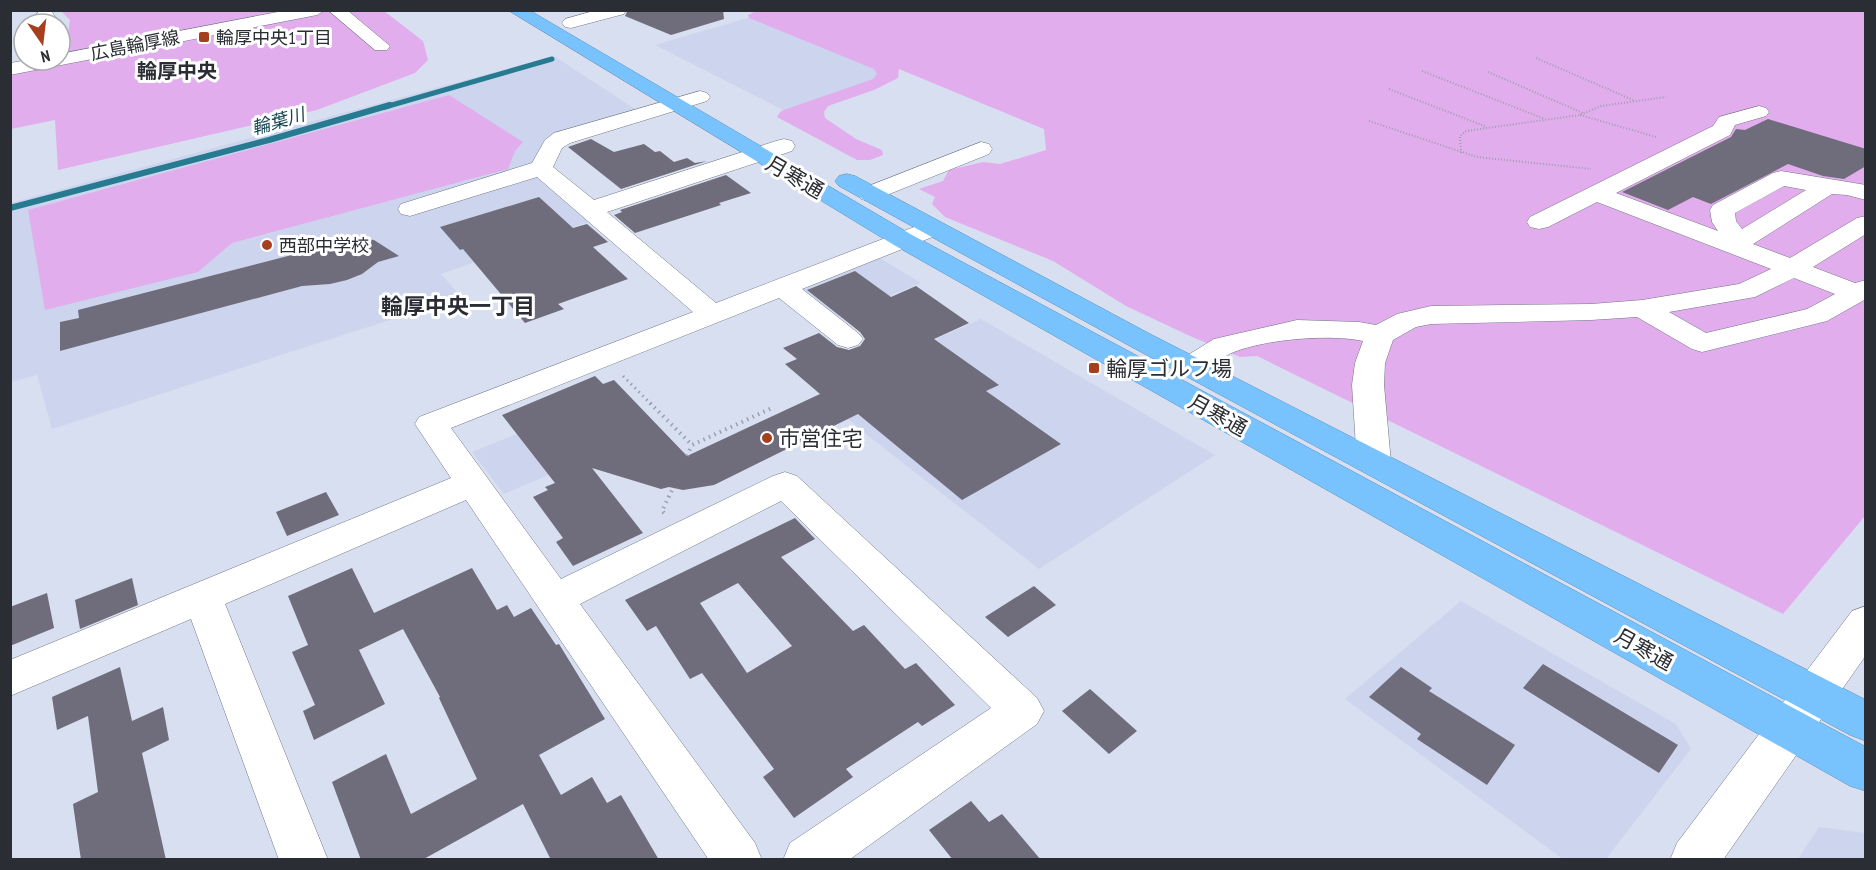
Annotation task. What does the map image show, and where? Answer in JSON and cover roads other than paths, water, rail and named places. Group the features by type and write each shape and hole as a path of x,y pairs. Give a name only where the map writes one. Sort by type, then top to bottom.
{"highway":[{"name":"月寒通","path":"516,10 687,101"},
{"name":"月寒通","path":"560,17 687,101 917,234 1803,712 1866,722"},
{"name":"月寒通","path":"771,151 869,194 917,234 1191,366 1374,463 1803,712 1866,771"}],"street":[{"name":"広島輪厚線","path":"72,53 317,10"},
{"path":"336,10 381,46"},
{"path":"560,17 618,10"},
{"path":"410,209 541,168 553,145 562,138 687,101"},
{"path":"1539,222 1722,130 1726,121 1759,112"},
{"path":"869,194 981,149"},
{"path":"588,210 771,151"},
{"path":"541,168 714,315"},
{"path":"1735,243 1724,222 1722,210 1781,178 1852,186"},
{"path":"1735,243 1852,186"},
{"path":"1594,193 1735,243 1792,268 1861,290"},
{"path":"1191,366 1224,345 1296,329 1359,331 1380,335 1407,321 1431,315 1591,312 1642,308 1745,291 1774,279 1866,223"},
{"path":"738,860 431,424 917,234"},
{"path":"782,287 848,339"},
{"path":"1642,308 1702,343 1818,315 1861,290"},
{"path":"1374,463 1368,385 1370,363 1380,335"},
{"path":"10,679 472,483"},
{"path":"555,599 785,484 1022,711 807,860"},
{"path":"203,597 304,860"},
{"path":"1694,860 1866,622"}],"waterway":[{"name":"輪葉川","path":"385,107 552,59"},
{"name":"輪葉川","path":"10,208 269,140 390,105"}],"place":[{"name":"輪厚中央1丁目","path":"204,37"},
{"name":"西部中学校","path":"267,245"},
{"name":"輪厚ゴルフ場","path":"1094,368"},
{"name":"市営住宅","path":"767,438"}],"district":[{"name":"輪厚中央","path":"177,71"},
{"name":"輪厚中央一丁目","path":"458,306"}]}
